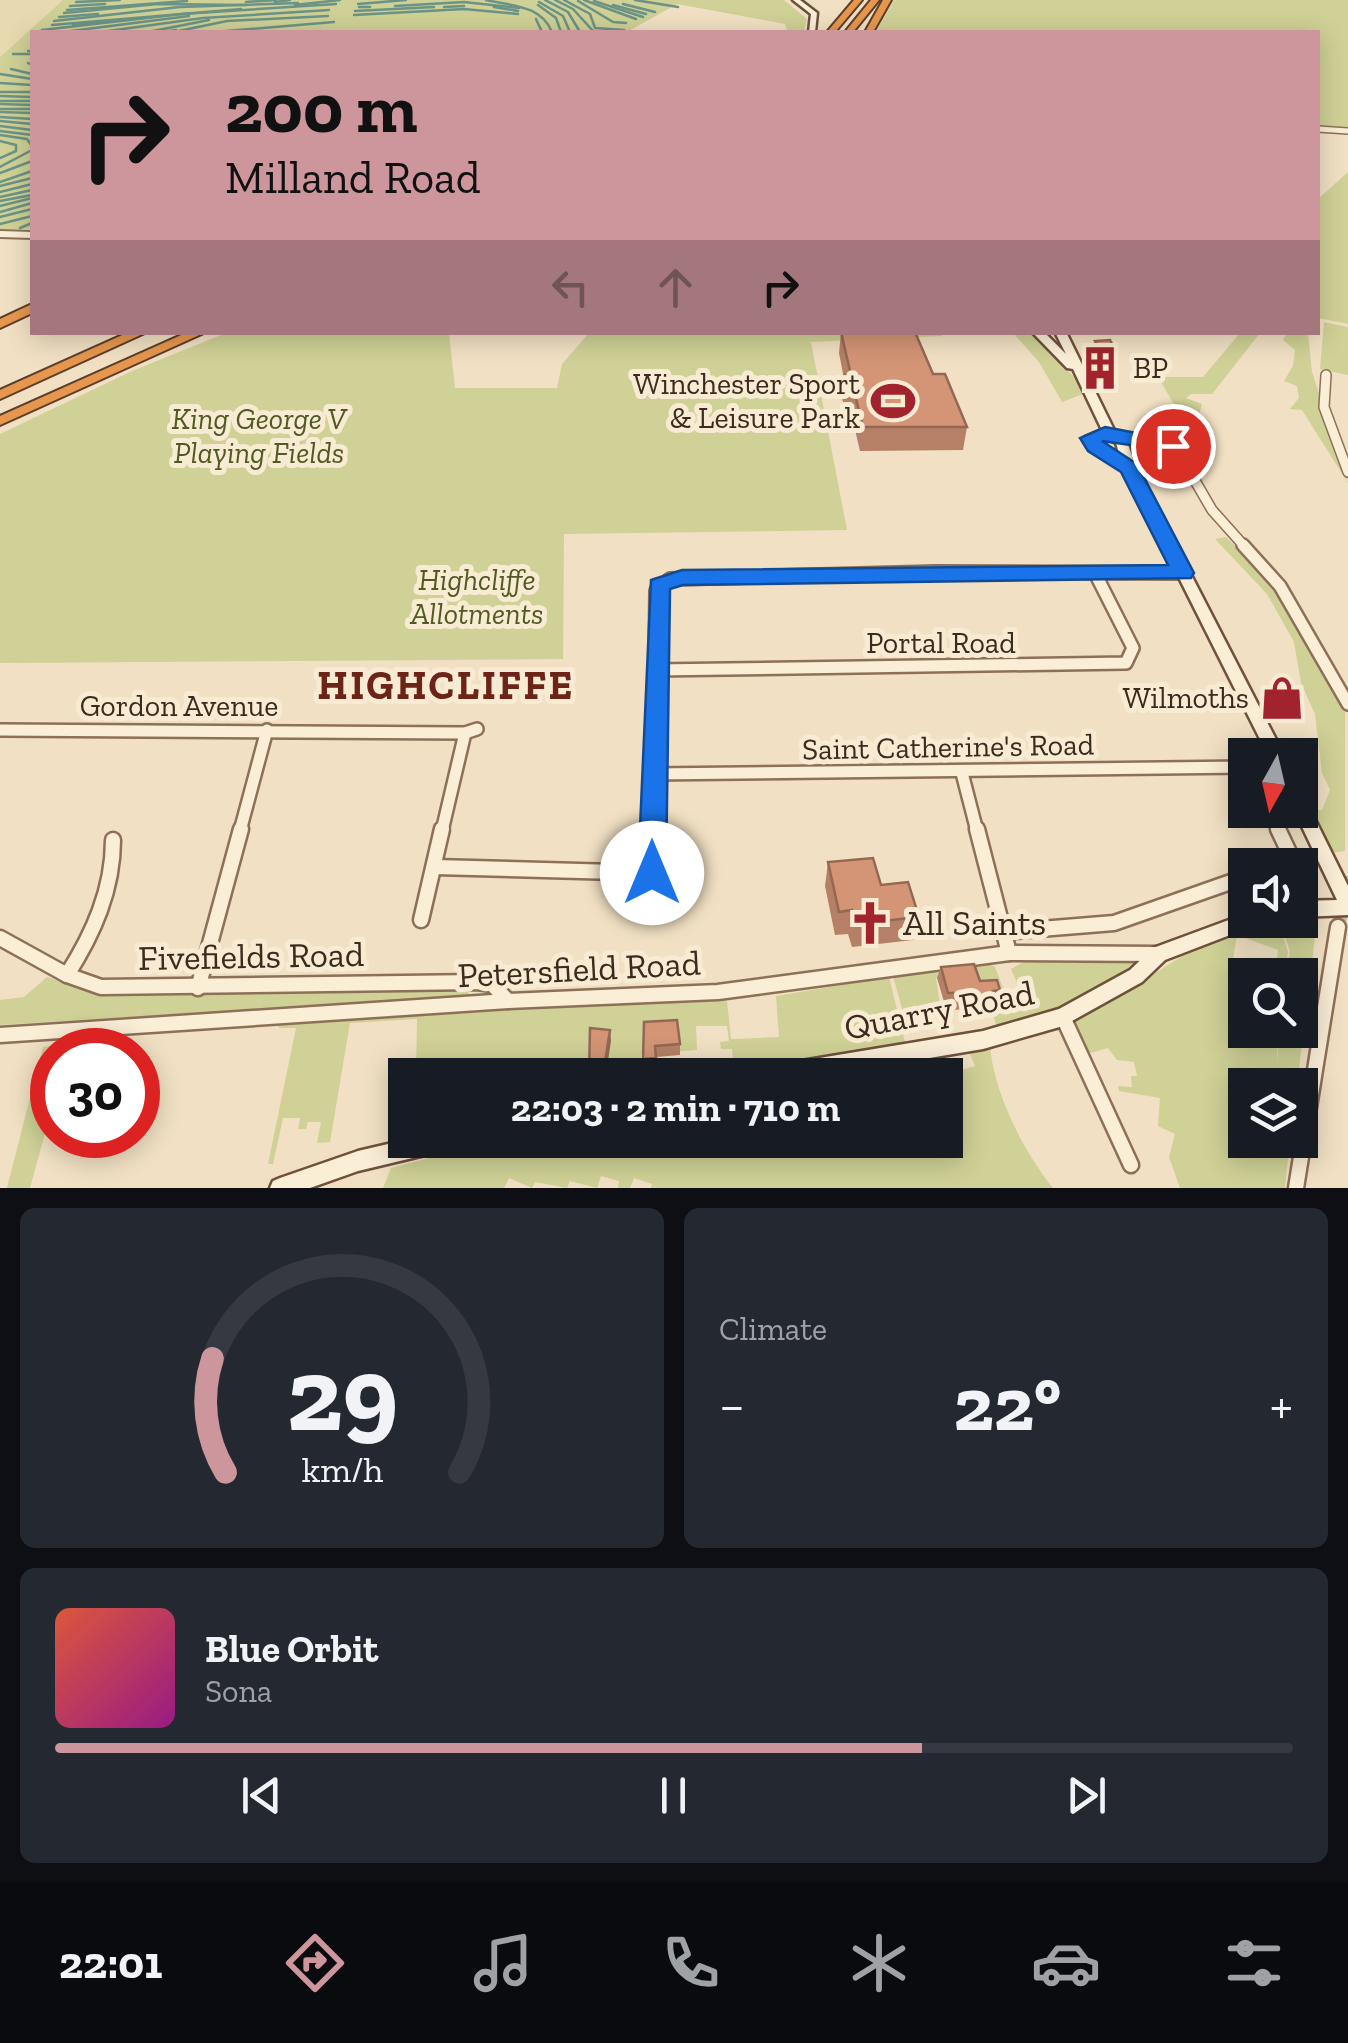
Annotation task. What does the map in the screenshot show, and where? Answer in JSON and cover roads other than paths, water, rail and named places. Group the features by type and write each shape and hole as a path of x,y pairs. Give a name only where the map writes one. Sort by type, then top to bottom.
{"highway":[{"path":"832,30 858,0"},
{"path":"851,30 875,0"},
{"path":"870,30 887,0"},
{"path":"0,315 30,306"},
{"path":"0,324 30,306"},
{"path":"0,394 133,335"},
{"path":"0,422 193,335"}],"main road":[{"path":"796,0 815,16 812,30"},
{"path":"1040,335 1080,372"},
{"path":"1062,335 1267,738"},
{"path":"1092,396 1093,445 1130,468"},
{"path":"1091,437 1118,441"},
{"path":"1107,451 1118,441"},
{"path":"1311,828 1348,906 1318,907"},
{"name":"Quarry Road","path":"874,1058 983,1040 1062,1017 1136,976 1159,954 1228,928"}],"street":[{"path":"1320,129 1348,132"},
{"path":"0,234 30,235"},
{"path":"1326,374 1321,386 1327,418 1348,472"},
{"path":"1118,441 1165,442 1176,448 1212,510 1280,586 1348,704"},
{"name":"Portal Road","path":"655,670 1126,664 1133,648 1095,573"},
{"path":"422,920 435,867 652,873 656,590 664,582 682,577 1183,573"},
{"name":"Gordon Avenue","path":"0,730 471,731 435,867"},
{"path":"198,988 266,730"},
{"name":"Saint Catherine's Road","path":"652,774 962,773 1228,766"},
{"path":"962,773 1009,954"},
{"path":"66,974 89,935 114,865 113,840"},
{"path":"1003,932 1114,923 1228,883"},
{"path":"1296,1188 1338,927"},
{"name":"Fivefields Road","path":"0,938 66,974 116,988 477,982 492,984 508,1000"},
{"name":"Petersfield Road","path":"0,1034 508,1000 755,989 1009,954 1159,954"},
{"path":"1062,1017 1130,1165"},
{"path":"280,1188 388,1154"}],"waterway":[{"path":"76,2 120,0"},
{"path":"246,2 276,0"},
{"path":"275,2 290,0"},
{"path":"295,5 340,0"},
{"path":"358,4 406,0"},
{"path":"486,0 533,12 551,30"},
{"path":"545,0 568,12 579,30"},
{"path":"555,0 573,9 592,30"},
{"path":"564,0 590,14 595,28 624,30"},
{"path":"584,0 636,19"},
{"path":"635,0 678,7"},
{"path":"67,10 187,1"},
{"path":"578,1 613,22 626,23"},
{"path":"594,1 643,17"},
{"path":"395,6 464,2 519,8"},
{"path":"539,2 563,16 569,30"},
{"path":"241,5 298,3"},
{"path":"70,6 105,4"},
{"path":"64,13 158,4 241,5"},
{"path":"42,30 182,14 336,4"},
{"path":"623,4 655,12"},
{"path":"54,21 180,7 241,5"},
{"path":"241,5 246,5"},
{"path":"538,5 556,18 560,30"},
{"path":"613,5 646,14"},
{"path":"444,7 464,6"},
{"path":"359,7 370,7"},
{"path":"355,11 434,7"},
{"path":"494,7 518,11"},
{"path":"52,25 241,9"},
{"path":"354,15 464,9 518,14"},
{"path":"116,30 203,18 329,10"},
{"path":"59,17 98,14"},
{"path":"79,30 189,16"},
{"path":"184,30 227,21 328,16"},
{"path":"536,19 541,30"},
{"path":"73,25 113,20"},
{"path":"158,30 209,20"},
{"path":"239,30 334,22"},
{"path":"13,54 30,54"},
{"path":"11,69 30,74"},
{"path":"0,74 30,79"},
{"path":"0,83 30,85"},
{"path":"0,92 30,92"},
{"path":"0,96 30,97"},
{"path":"0,101 30,101"},
{"path":"0,104 30,105"},
{"path":"0,109 30,109"},
{"path":"0,112 30,113"},
{"path":"0,117 30,119"},
{"path":"0,121 30,124"},
{"path":"0,126 30,130"},
{"path":"0,131 30,135"},
{"path":"0,135 27,139 30,143"},
{"path":"0,141 16,145 16,151 0,158"},
{"path":"0,167 30,151"},
{"path":"0,173 30,162"},
{"path":"0,182 30,172"},
{"path":"0,186 30,178"},
{"path":"0,192 30,184"},
{"path":"0,197 30,190"},
{"path":"0,201 30,195"},
{"path":"0,206 30,198"},
{"path":"0,212 30,204"},
{"path":"0,217 30,210"},
{"path":"0,224 30,216"},
{"path":"20,228 30,224"}],"tunnel":[{"path":"1338,927 1348,876"}],"place":[{"name":"BP","path":"1100,368"},
{"name":"Winchester Sport & Leisure Park","path":"893,401"},
{"name":"Wilmoths","path":"1282,698"},
{"name":"All Saints","path":"870,923"}],"district":[{"name":"HIGHCLIFFE","path":"446,685"}],"park label":[{"name":"King George V Playing Fields","path":"259,436"},
{"name":"Highcliffe Allotments","path":"477,597"}]}
